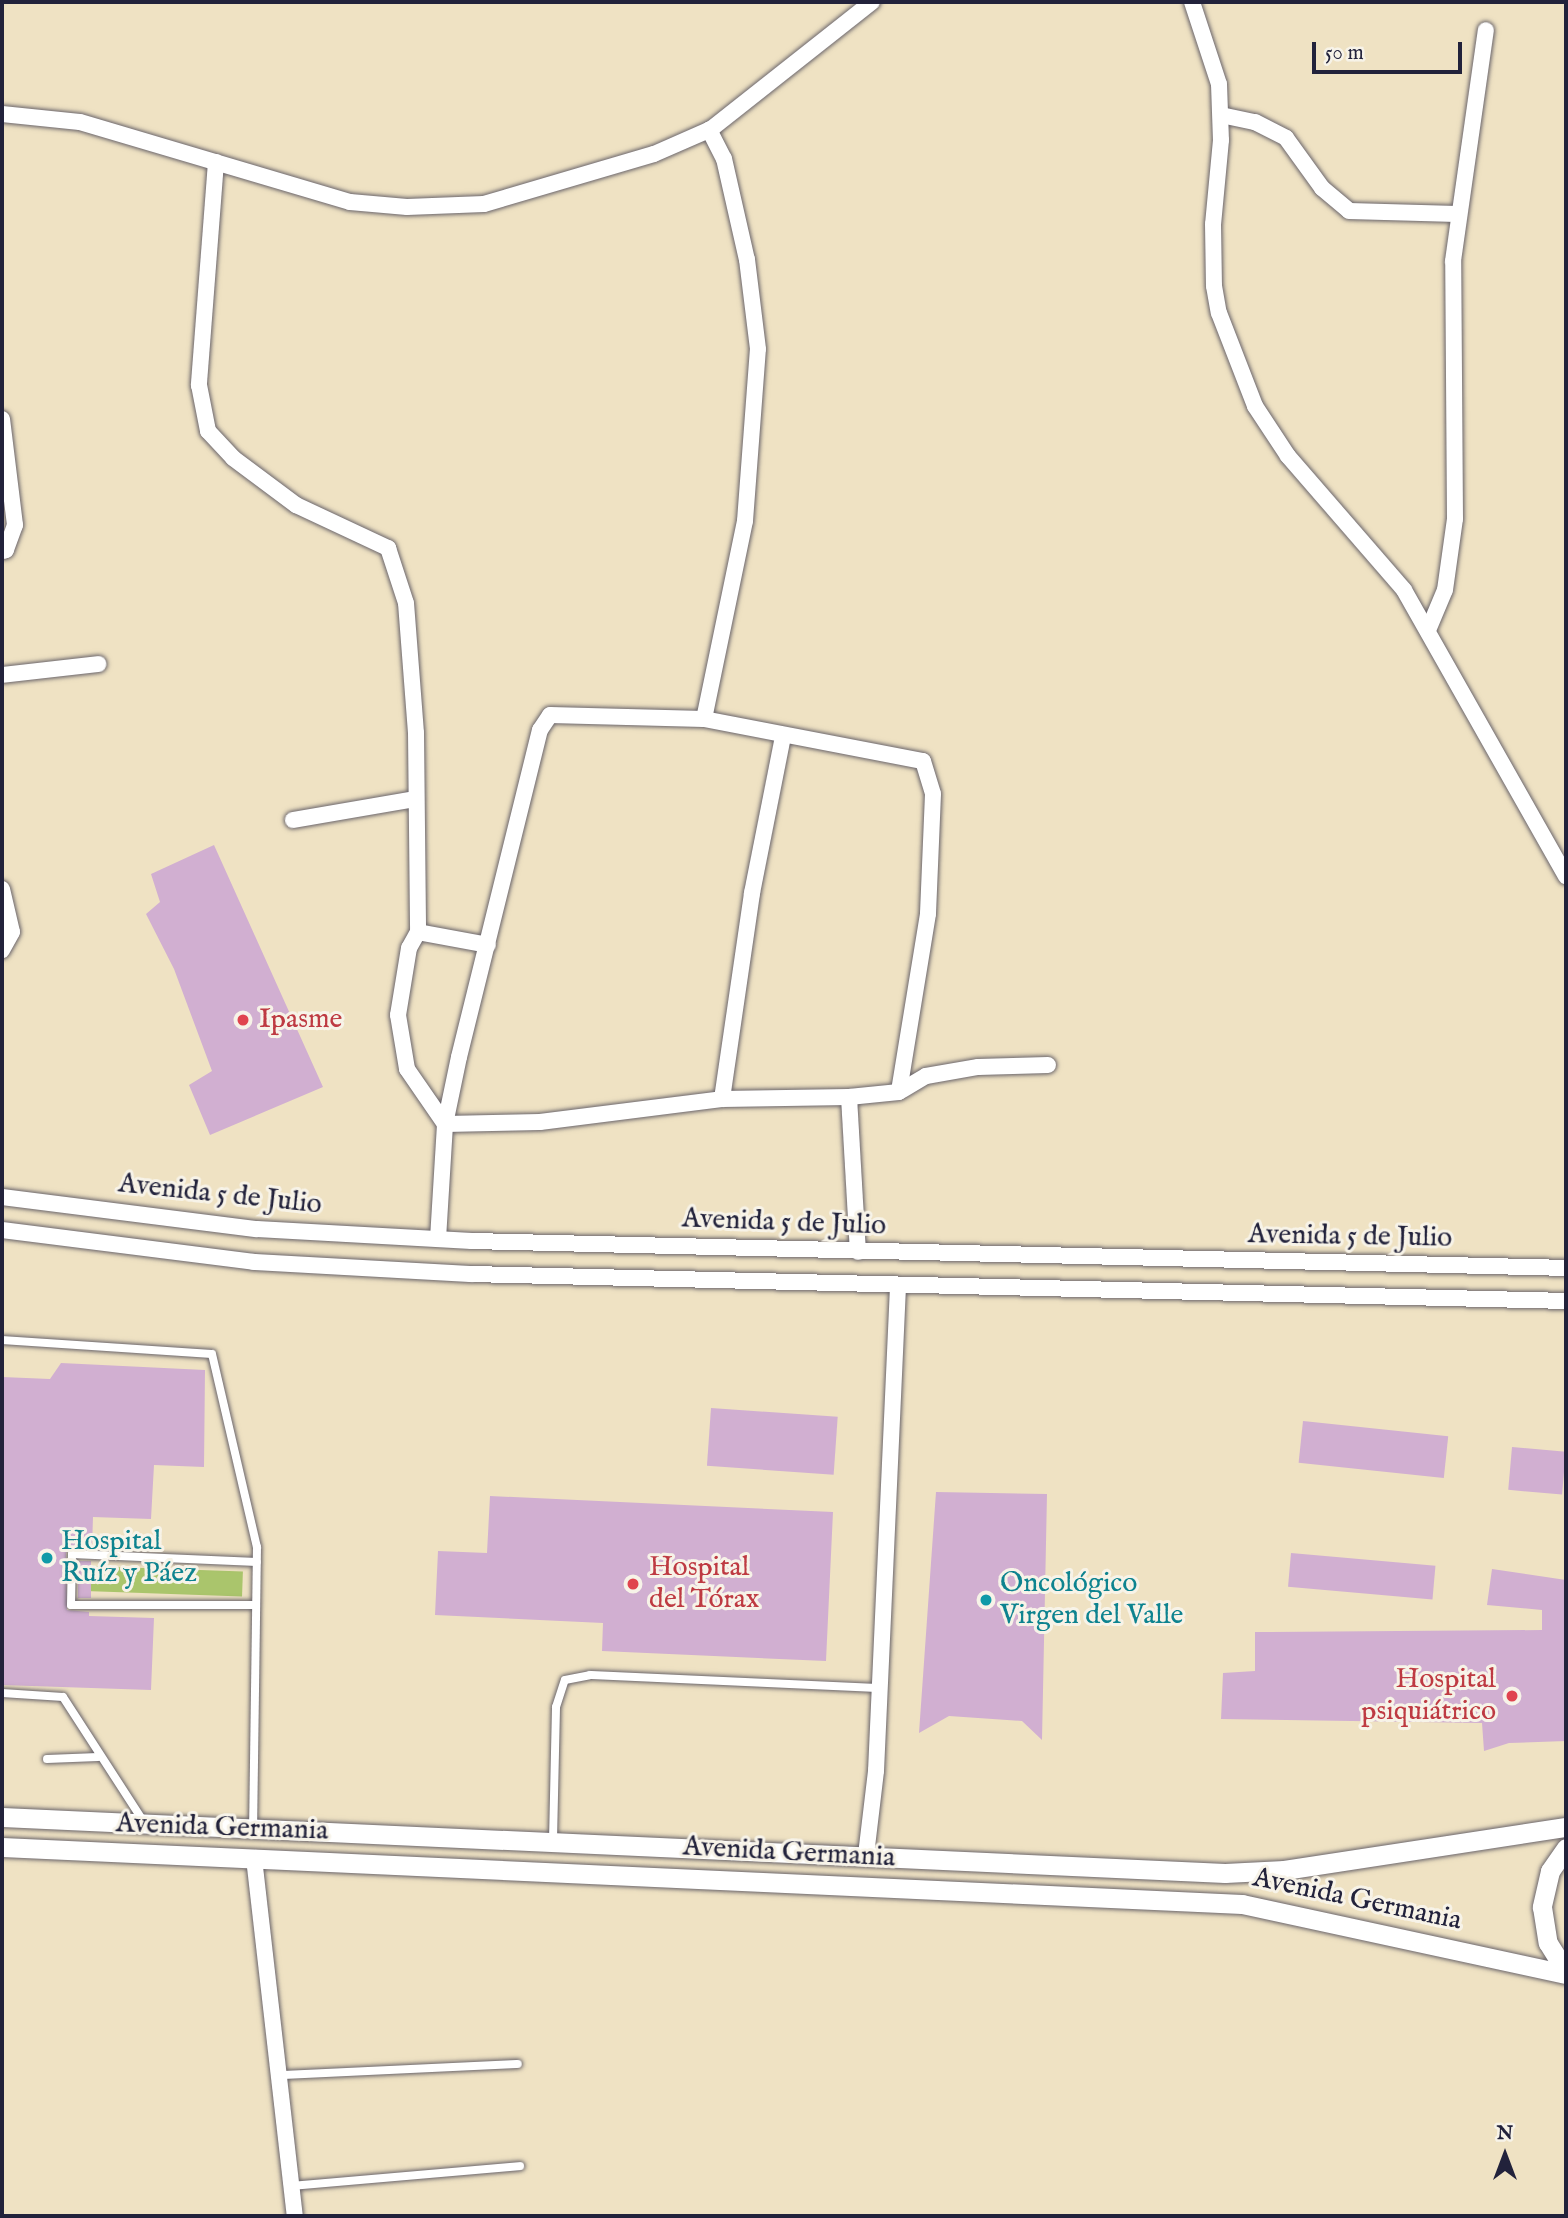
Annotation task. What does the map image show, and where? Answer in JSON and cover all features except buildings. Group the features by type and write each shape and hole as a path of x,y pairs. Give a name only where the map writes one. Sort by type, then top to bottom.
{"street":[{"path":"2,114 80,121 350,202 407,207 484,204 654,154 709,130 827,41 872,2"},
{"path":"1192,2 1213,56 1221,115 1213,224 1214,286 1255,406 1288,456 1381,561 1429,628 1566,876"},
{"path":"1429,628 1445,590 1455,519 1453,261 1457,214 1486,30"},
{"path":"1221,115 1255,122 1286,138 1322,188 1349,211 1457,214"},
{"path":"704,719 746,522 758,349 747,260 724,159 709,130"},
{"path":"216,162 200,385 208,431 233,458 296,505 388,548 406,603 416,733 418,932 409,948 398,1016 407,1069 445,1124"},
{"path":"2,419 15,525 2,551"},
{"path":"2,675 98,664"},
{"path":"438,1239 445,1124 540,730 550,715 704,719 783,737 922,761 933,794 928,914 899,1092"},
{"path":"722,1099 752,893 783,737"},
{"path":"293,820 415,799"},
{"path":"2,889 12,932 2,950"},
{"path":"418,932 488,944"},
{"path":"445,1124 540,1122 722,1099 849,1097 899,1092 926,1076 978,1067 1048,1065"},
{"path":"849,1097 858,1252"},
{"name":"Avenida 5 de Julio","path":"2,1197 257,1229 438,1239 858,1252 1566,1268"},
{"path":"2,1230 268,1263 471,1274 1566,1301"},
{"path":"866,1855 880,1688 898,1286"},
{"name":"Avenida Germania","path":"2,1817 1254,1872 1566,1827"},
{"name":"Avenida Germania","path":"2,1847 1242,1904 1566,1973"},
{"path":"1566,1847 1550,1871 1542,1907 1549,1943 1566,1973"},
{"path":"254,1858 282,2075 295,2216"}],"lane":[{"path":"2,1340 212,1354 257,1562 253,1828"},
{"path":"256,1605 71,1605 72,1554 257,1562"},
{"path":"553,1840 556,1707 565,1681 590,1675 880,1688"},
{"path":"2,1693 63,1697 98,1758 144,1823"},
{"path":"47,1759 98,1758"},
{"path":"282,2075 518,2064"},
{"path":"292,2186 520,2166"}],"green space":[{"path":"86,1566 243,1571 242,1596 85,1591"}],"place":[{"name":"Ipasme","path":"243,1020"},
{"name":"Hospital Ruíz y Páez","path":"47,1558"},
{"name":"Hospital del Tórax","path":"633,1584"},
{"name":"Oncológico Virgen del Valle","path":"986,1600"},
{"name":"Hospital psiquiátrico","path":"1512,1696"}]}
